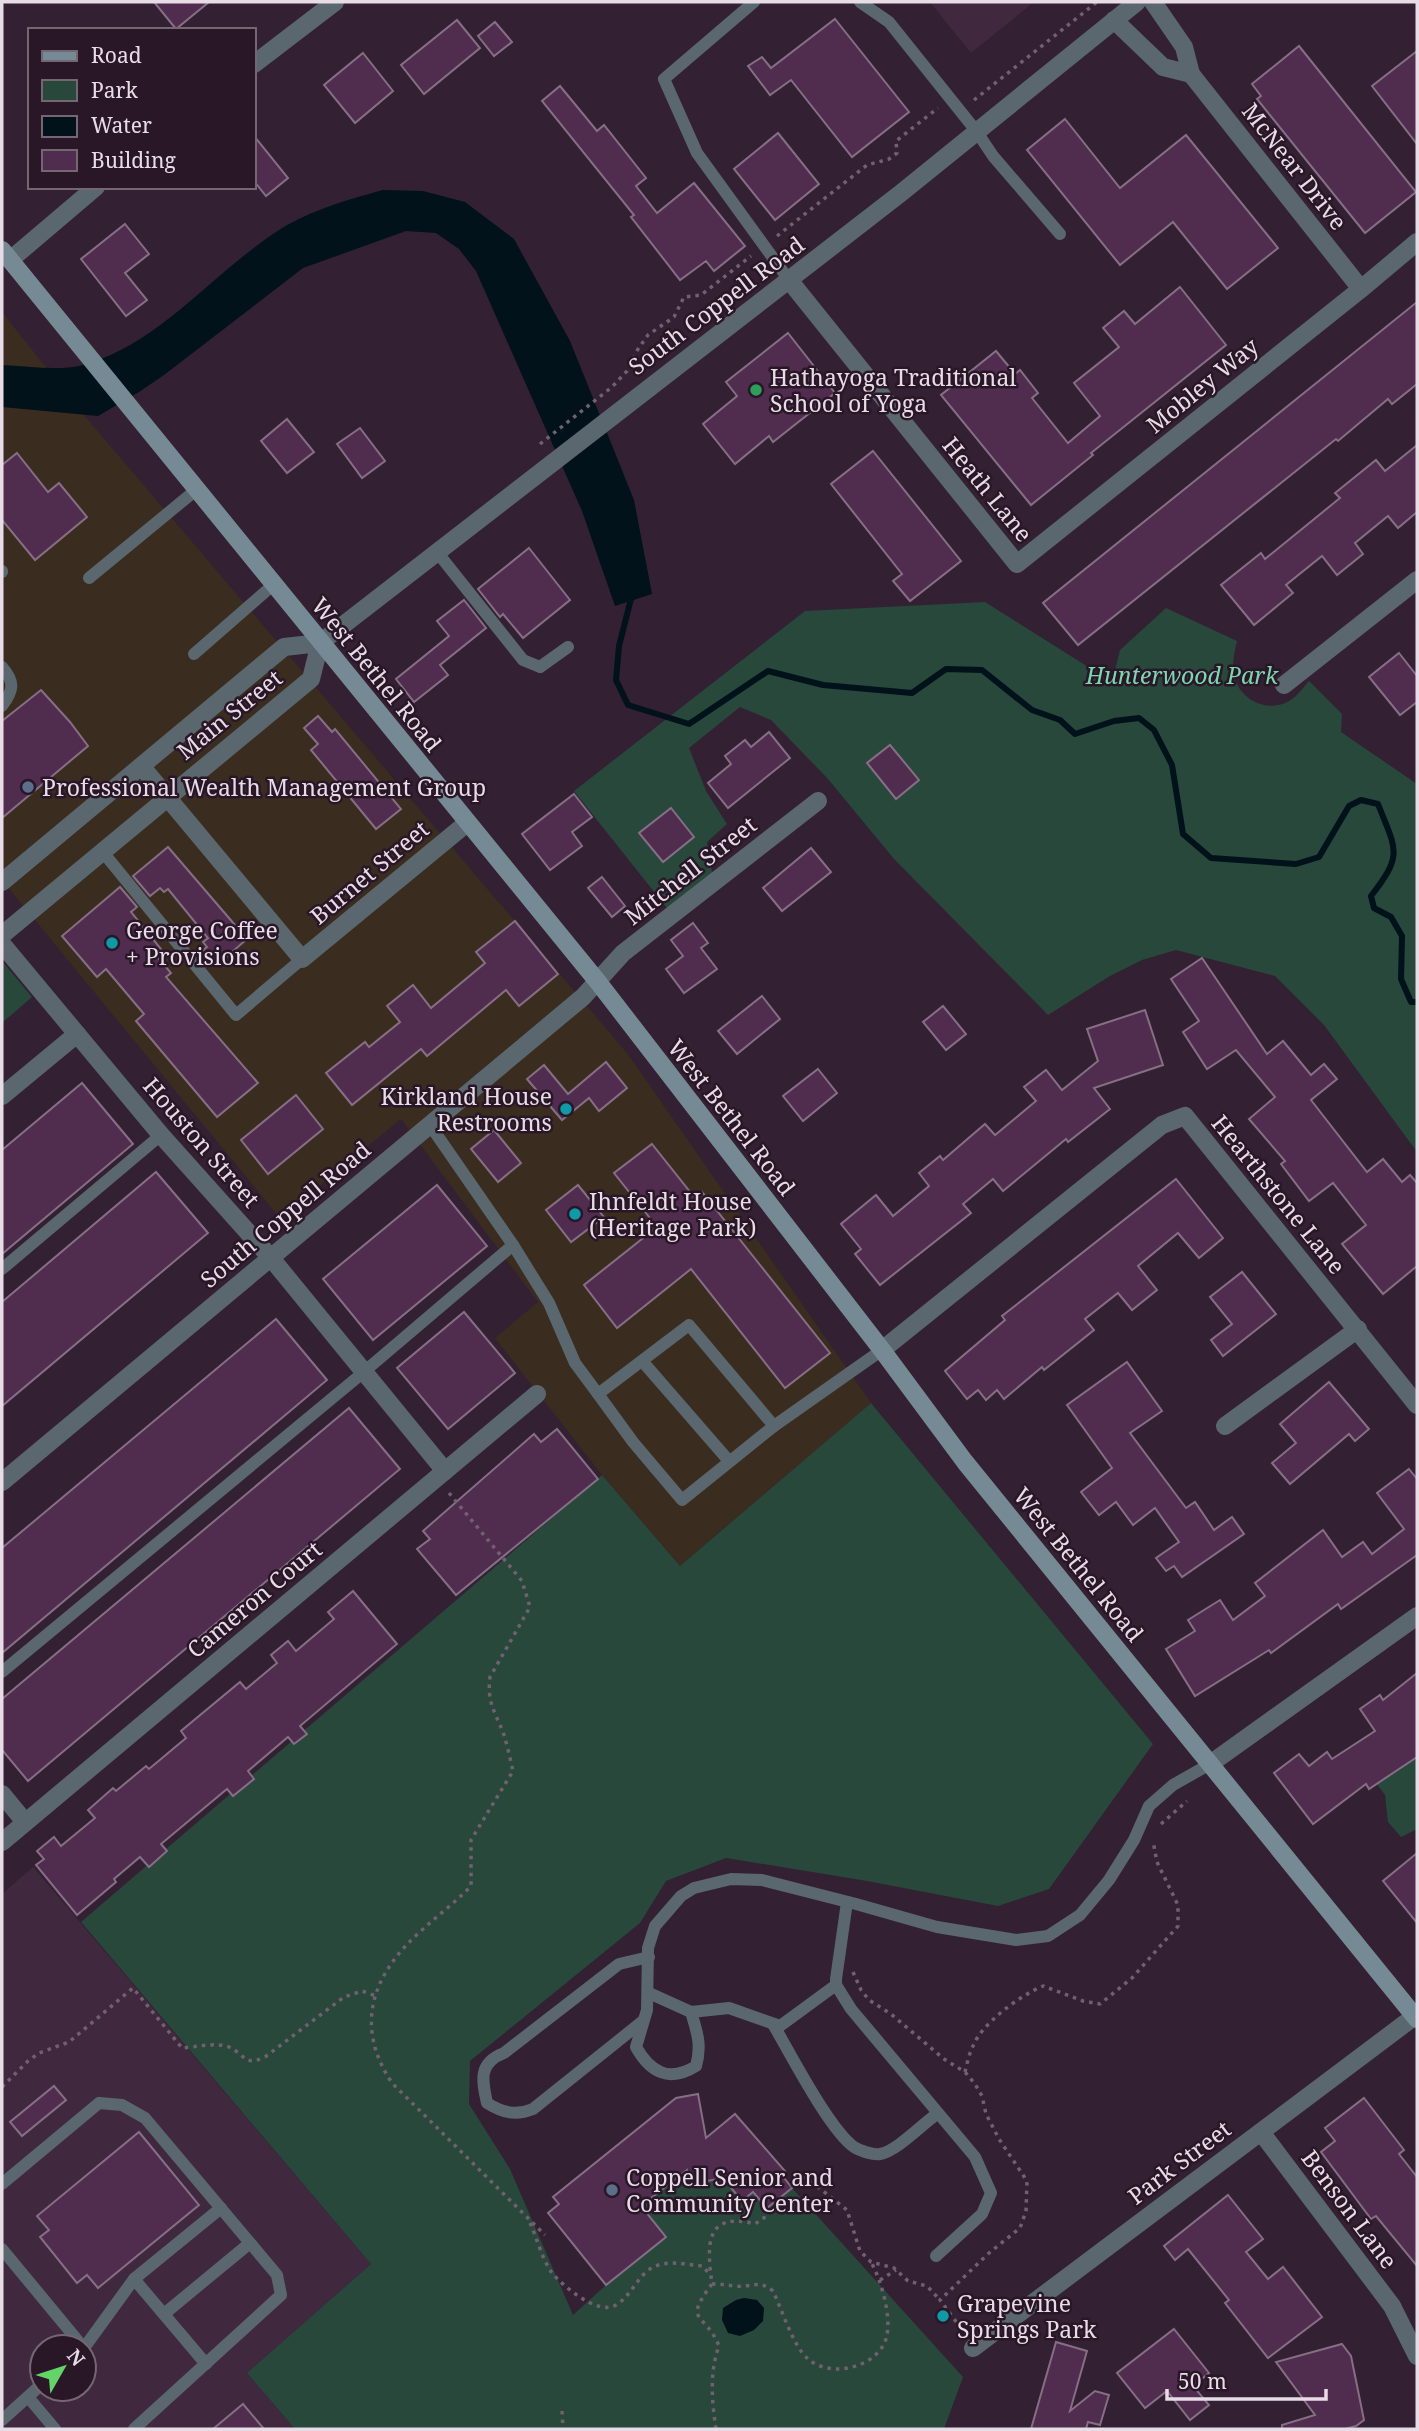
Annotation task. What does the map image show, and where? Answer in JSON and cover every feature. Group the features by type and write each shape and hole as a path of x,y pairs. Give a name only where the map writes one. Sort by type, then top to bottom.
{"main road":[{"name":"West Bethel Road","path":"4,259 88,355 598,982 965,1462 1416,2017"}],"street":[{"path":"256,62 335,2"},
{"name":"South Coppell Road","path":"320,643 789,280 1137,2"},
{"name":"McNear Drive","path":"1153,2 1184,47 1191,74 1361,289"},
{"path":"1114,20 1163,67 1191,74"},
{"path":"4,259 93,189"},
{"name":"Mobley Way","path":"1017,564 1417,242"},
{"name":"Heath Lane","path":"789,280 1017,564"},
{"path":"1284,685 1417,580"},
{"name":"Main Street","path":"2,882 284,647 320,643 310,679 2,935"},
{"path":"142,767 302,959"},
{"name":"Mitchell Street","path":"598,982 623,953 818,801"},
{"name":"Burnet Street","path":"302,959 467,823"},
{"name":"Houston Street","path":"2,944 161,1135 271,1258 441,1474"},
{"name":"South Coppell Road","path":"2,1482 598,982"},
{"path":"2,1096 77,1034"},
{"name":"Hearthstone Lane","path":"882,1350 1162,1125 1185,1116 1417,1405"},
{"path":"1225,1426 1357,1329"},
{"name":"Cameron Court","path":"2,1842 537,1394"},
{"path":"1210,1764 1417,1616"},
{"path":"2,1794 25,1822"},
{"name":"Park Street","path":"973,2348 1416,2017"},
{"name":"Benson Lane","path":"1261,2132 1392,2306 1417,2356"}],"lane":[{"path":"754,2 664,79 697,153 789,280"},
{"path":"860,2 889,22 993,156 1060,234"},
{"path":"89,578 196,490"},
{"path":"437,552 523,660 540,667 568,648"},
{"path":"194,654 273,585"},
{"path":"2,667 12,680 12,692 2,706"},
{"path":"102,851 236,1015 302,959"},
{"path":"430,1125 513,1245 549,1303 575,1363 633,1442 682,1500 774,1426 882,1350"},
{"path":"2,1269 161,1135"},
{"path":"2,1672 513,1245"},
{"path":"598,1394 688,1325 774,1426"},
{"path":"643,1362 729,1461"},
{"path":"691,2012 700,2039 696,2066 669,2075 651,2068 636,2047 649,1993 648,1948 665,1911 681,1896 708,1884 731,1879 762,1880 937,1927 1016,1940 1048,1936 1080,1915 1109,1880 1134,1840 1149,1806 1173,1785 1210,1764"},
{"path":"847,1902 836,1985 851,2009 975,2157 991,2193 982,2214 936,2256"},
{"path":"643,2021 533,2109 521,2114 510,2113 487,2103 483,2084 484,2071 494,2057 504,2053 619,1965 649,1957"},
{"path":"649,1993 691,2012 729,2008 780,2026 836,1985"},
{"path":"773,2024 833,2123 855,2148 877,2155 895,2150 912,2132 937,2114"},
{"path":"2,2184 99,2103 122,2105 145,2118 277,2275 281,2295 134,2429"},
{"path":"94,2333 134,2279 221,2208"},
{"path":"164,2314 250,2243"},
{"path":"2,2249 71,2333"},
{"path":"134,2279 206,2364"},
{"path":"2,2420 28,2396"},
{"path":"34,2403 55,2429"}],"path":[{"path":"540,444 612,387 627,371 648,334 674,317 684,297 701,295 867,165 889,159 897,153 896,141 959,92 968,105 1097,2"},
{"path":"441,1474 522,1581 528,1596 530,1607 490,1677 488,1689 489,1703 503,1733 513,1770 471,1840 471,1886 419,1932 382,1977 370,2016 374,2048 392,2083 545,2235"},
{"path":"1159,1826 1187,1801"},
{"path":"965,2073 973,2043 999,2014 1027,1992 1043,1986 1083,2001 1100,2004 1132,1978 1178,1926 1178,1905 1157,1861 1150,1836"},
{"path":"2,2087 28,2061 39,2053 69,2042 133,1988 181,2048 228,2046 248,2061 255,2062 344,1997 362,1991 376,1996"},
{"path":"712,2284 737,2287 757,2284 768,2286 773,2291 801,2351 809,2361 821,2366 852,2368 876,2352 887,2336 880,2280 871,2262 860,2251 847,2210 804,2176 790,2186"},
{"path":"716,2429 713,2363 719,2347 715,2335 697,2315 696,2308 712,2284 708,2252 713,2232 724,2222 738,2220 755,2224 764,2218 767,2208"},
{"path":"528,2218 551,2272 581,2298 598,2307 613,2307 630,2294 646,2272 662,2264 702,2266 710,2275"},
{"path":"871,2262 896,2270 908,2281 927,2286 940,2300"},
{"path":"880,2280 896,2270"},
{"path":"562,2411 563,2429"}],"shaded area":[{"path":"930,2 1034,2 971,53"},
{"path":"2,312 84,415 627,1053 871,1403 680,1566 602,1475 495,1338 538,1302 401,1119 280,1218 2,880"},
{"path":"33,1867 371,2264 247,2373 295,2429 2,2429 2,1894"}],"green space":[{"name":"Hunterwood Park","path":"985,602 1112,682 1120,650 1166,608 1237,641 1233,660 1235,680 1249,698 1269,706 1285,703 1309,681 1342,714 1341,732 1417,784 1417,1152 1324,1025 1275,976 1176,950 1142,960 1110,976 1048,1015 894,859 828,779 771,720 740,707 689,748 706,791 727,824 707,842 714,884 674,917 574,791 805,611"},
{"path":"2,961 32,997 2,1023"},
{"path":"871,1403 1153,1744 1049,1889 998,1906 726,1858 666,1881 640,1923 470,2061 469,2104 510,2169 573,2315 606,2285 641,2206 668,2185 714,2180 711,2163 742,2201 753,2192 767,2208 792,2188 963,2377 944,2429 295,2429 247,2373 371,2264 81,1922 602,1475 680,1566"},
{"path":"1417,1740 1417,1829 1401,1837 1388,1822 1385,1795 1368,1772 1393,1752"}],"water":[{"path":"383,190 423,191 465,202 514,239 570,341 634,500 652,594 615,606 582,511 476,271 459,249 436,233 406,231 303,268 164,375 98,416 2,407 2,365 66,368 87,364 113,354 160,325 270,236 296,220 353,198"},
{"path":"744,2298 757,2300 764,2308 763,2321 754,2330 740,2336 728,2333 722,2320 723,2308"}],"building":[{"path":"154,2 209,2 177,28"},
{"path":"835,19 909,112 852,157 791,80 770,95 748,66 762,57 771,68"},
{"path":"457,20 480,48 424,94 401,65"},
{"path":"495,22 512,42 494,56 478,36"},
{"path":"1299,46 1416,192 1365,233 1257,99 1261,96 1252,84"},
{"path":"1417,51 1417,144 1372,86"},
{"path":"363,53 393,91 355,123 324,85"},
{"path":"560,86 597,131 604,125 646,178 636,186 657,213 694,183 745,246 714,271 706,261 680,280 631,217 634,215 542,101"},
{"path":"1065,119 1120,188 1186,135 1278,248 1227,289 1173,222 1120,265 1027,150"},
{"path":"778,133 819,184 775,220 734,169"},
{"path":"256,138 288,178 266,196 256,184"},
{"path":"125,224 149,254 125,273 147,300 126,316 81,259"},
{"path":"1180,287 1226,345 1091,453 1093,455 1031,505 941,395 996,351 1015,374 1020,370 1038,393 1032,398 1068,443 1100,416 1074,383 1119,347 1103,328 1124,311 1135,324"},
{"path":"1417,302 1417,384 1392,404 1388,399 1338,441 1336,439 1078,645 1043,603"},
{"path":"788,333 835,393 773,442 769,436 735,464 703,424 737,396 726,382"},
{"path":"287,419 314,452 287,473 261,441"},
{"path":"360,428 385,461 362,478 337,444"},
{"path":"1417,445 1417,512 1398,528 1388,516 1355,543 1363,554 1337,575 1322,556 1286,585 1293,593 1254,625 1221,585 1261,553 1265,559 1340,498 1335,493 1376,460 1385,471"},
{"path":"873,451 961,561 910,601 893,581 902,574 831,484"},
{"path":"17,453 48,492 59,483 87,517 35,560 2,520 2,465"},
{"path":"529,548 570,600 523,638 503,614 500,617 478,589"},
{"path":"464,600 486,628 440,665 448,675 414,702 396,679 449,636 437,621"},
{"path":"1399,653 1417,676 1417,702 1400,715 1369,677"},
{"path":"41,690 88,746 2,818 2,721"},
{"path":"318,716 332,732 335,729 401,809 376,829 311,750 318,744 304,728"},
{"path":"769,732 790,758 728,808 708,783 731,764 725,756 745,740 751,747"},
{"path":"890,745 919,780 896,799 867,763"},
{"path":"574,794 592,817 572,832 582,846 550,870 522,834"},
{"path":"671,808 694,837 663,862 639,833"},
{"path":"168,847 247,939 216,966 203,950 207,947 203,942 208,938 168,889 164,892 160,888 150,896 133,876"},
{"path":"811,848 831,872 782,911 763,888"},
{"path":"602,877 625,906 612,917 588,888"},
{"path":"120,887 137,907 131,912 161,949 155,954 171,973 166,977 258,1083 217,1117 136,1021 144,1014 106,969 97,977 62,936"},
{"path":"515,921 558,974 519,1006 506,990 427,1056 421,1049 352,1105 326,1073 365,1042 369,1047 400,1022 387,1006 413,985 431,1008 485,963 476,952"},
{"path":"693,923 708,943 701,948 717,969 684,993 666,969 683,956 671,940"},
{"path":"1202,958 1267,1054 1283,1041 1311,1075 1324,1064 1337,1079 1311,1100 1367,1172 1383,1159 1402,1182 1410,1175 1417,1183 1417,1266 1383,1294 1342,1244 1366,1225 1333,1183 1309,1201 1281,1164 1285,1161 1249,1119 1275,1097 1236,1050 1207,1069 1183,1032 1199,1021 1171,979"},
{"path":"762,996 780,1019 737,1054 718,1031"},
{"path":"943,1006 966,1034 946,1050 923,1022"},
{"path":"1145,1010 1163,1065 1094,1088 1110,1109 1068,1142 1066,1139 1003,1191 993,1179 963,1204 971,1213 880,1285 855,1254 861,1249 841,1224 876,1195 893,1216 929,1186 919,1173 940,1156 943,1160 985,1124 995,1135 1036,1101 1024,1087 1046,1070 1062,1090 1098,1061 1087,1029"},
{"path":"606,1062 627,1088 599,1111 589,1098 562,1120 527,1079 544,1065 568,1094"},
{"path":"818,1069 837,1093 803,1121 783,1096"},
{"path":"82,1083 133,1144 2,1254 2,1150"},
{"path":"296,1095 323,1129 268,1174 241,1140"},
{"path":"494,1130 521,1163 498,1182 471,1149"},
{"path":"652,1144 695,1198 702,1192 830,1353 785,1388 691,1269 617,1328 584,1285 657,1227 614,1173"},
{"path":"156,1172 208,1233 2,1406 2,1302"},
{"path":"1176,1179 1223,1238 1199,1258 1178,1233 1138,1266 1157,1290 1132,1310 1118,1293 1085,1319 1094,1330 1044,1370 1042,1367 1004,1399 997,1390 986,1400 978,1390 967,1399 945,1371 1005,1320 1002,1316"},
{"path":"437,1185 487,1246 373,1340 323,1279"},
{"name":"Ihnfeldt House (Heritage Park)","path":"578,1185 604,1217 571,1242 546,1210"},
{"path":"1242,1272 1276,1314 1223,1356 1211,1340 1232,1324 1210,1297"},
{"path":"464,1312 515,1373 448,1429 397,1368"},
{"path":"276,1319 327,1380 2,1653 2,1548"},
{"path":"1127,1362 1162,1411 1130,1433 1186,1508 1195,1502 1214,1530 1232,1517 1244,1534 1182,1577 1174,1566 1166,1571 1156,1558 1179,1542 1155,1508 1133,1525 1116,1502 1099,1515 1081,1492 1112,1468 1067,1405"},
{"path":"1329,1382 1369,1429 1355,1441 1349,1434 1290,1484 1272,1463 1296,1443 1280,1424"},
{"path":"349,1408 400,1469 28,1781 2,1750 2,1699"},
{"path":"557,1429 598,1479 456,1595 417,1549 430,1539 423,1531 534,1434 541,1442"},
{"path":"1409,1469 1417,1479 1417,1555 1341,1609 1338,1604 1271,1653 1269,1650 1195,1696 1166,1649 1195,1631 1188,1620 1220,1600 1233,1620 1265,1596 1255,1583 1323,1530 1342,1557 1363,1542 1372,1554 1404,1529 1377,1493"},
{"path":"353,1591 397,1644 300,1726 307,1734 294,1744 288,1737 248,1771 254,1779 233,1796 227,1789 161,1844 167,1851 149,1867 140,1857 114,1879 116,1882 77,1915 36,1865 44,1859 37,1851 54,1837 61,1846 95,1818 88,1810 113,1788 116,1791 146,1766 149,1769 186,1738 181,1731 240,1682 246,1689 277,1663 271,1655 288,1641 296,1651 334,1619 328,1612"},
{"path":"1417,1673 1417,1757 1369,1789 1366,1784 1313,1824 1274,1773 1299,1754 1309,1766 1327,1752 1332,1759 1375,1731 1360,1709 1380,1695 1383,1700"},
{"path":"1417,1853 1417,1923 1383,1881"},
{"path":"54,2086 66,2100 22,2136 10,2122"},
{"name":"Coppell Senior and Community Center","path":"698,2094 706,2138 735,2114 785,2171 781,2174 792,2188 767,2208 753,2192 742,2201 723,2178 690,2184 687,2170 641,2206 666,2237 606,2285 548,2213 559,2204 553,2197 676,2098"},
{"path":"1364,2098 1404,2150 1399,2154 1417,2177 1417,2266 1376,2216 1371,2219 1321,2152 1335,2141 1325,2128"},
{"path":"139,2132 199,2205 98,2288 87,2275 77,2283 40,2237 49,2230 37,2216"},
{"path":"1228,2195 1263,2239 1246,2252 1268,2279 1283,2267 1322,2317 1268,2358 1225,2303 1229,2300 1188,2249 1175,2260 1164,2246"},
{"path":"1174,2329 1209,2373 1193,2386 1209,2405 1190,2420 1167,2391 1145,2408 1117,2373"},
{"path":"1056,2342 1087,2351 1070,2411 1095,2391 1109,2395 1100,2425 1088,2422 1086,2429 1031,2429"},
{"path":"1342,2344 1351,2356 1364,2420 1345,2429 1282,2429 1282,2425 1315,2415 1276,2362"},
{"path":"243,2404 264,2429 213,2429"}],"waterway":[{"path":"632,595 619,646 616,680 628,705 689,724 768,671 823,685 912,693 946,669 982,670 1032,710 1060,720 1075,734 1114,721 1139,718 1154,730 1172,765 1183,834 1211,858 1296,864 1319,857 1349,806 1361,800 1378,804 1394,852 1389,870 1371,896 1374,908 1391,917 1402,936 1401,979 1411,1002 1417,1002"}],"place":[{"name":"Hathayoga Traditional School of Yoga","path":"756,390"},
{"name":"Professional Wealth Management Group","path":"28,787"},
{"name":"George Coffee + Provisions","path":"112,943"},
{"name":"Kirkland House Restrooms","path":"566,1109"},
{"name":"Ihnfeldt House (Heritage Park)","path":"575,1214"},
{"name":"Coppell Senior and Community Center","path":"612,2190"},
{"name":"Grapevine Springs Park","path":"943,2316"}]}
